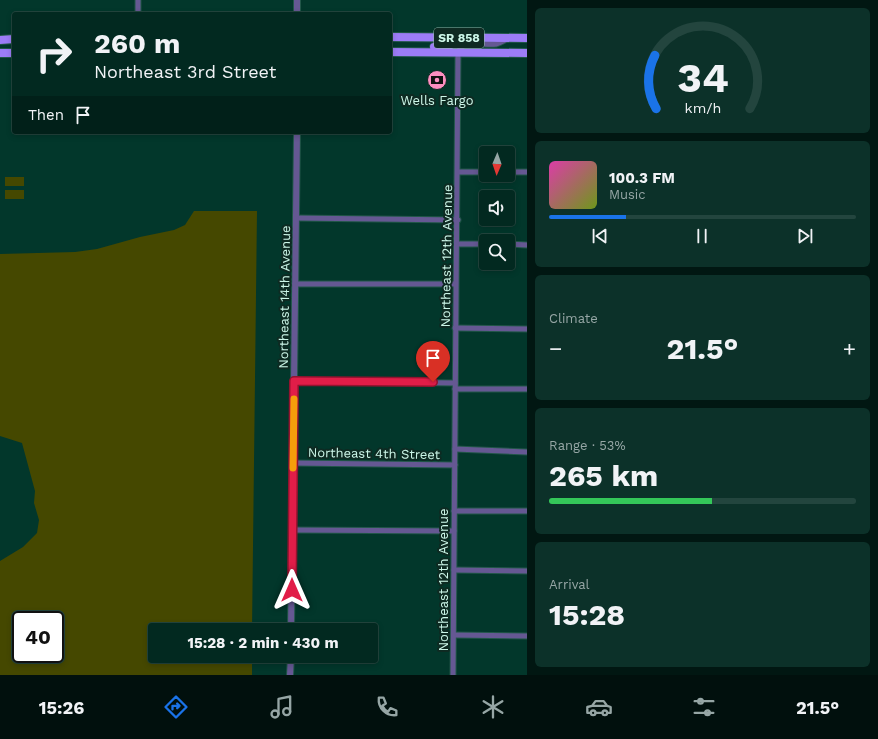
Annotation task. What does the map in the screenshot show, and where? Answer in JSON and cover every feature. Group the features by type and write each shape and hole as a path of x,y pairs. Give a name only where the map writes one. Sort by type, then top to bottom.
{"main road":[{"name":"SR 858","path":"392,37 527,38"},
{"path":"406,52 417,47 449,46 458,38"},
{"path":"0,40 12,39"},
{"name":"SR 858","path":"392,52 527,54"},
{"path":"0,53 12,53"}],"street":[{"path":"138,0 138,12"},
{"path":"297,0 297,12"},
{"path":"458,52 462,46 466,44 494,44 509,38"},
{"name":"Northeast 12th Avenue","path":"453,675 455,284 458,220 458,52"},
{"name":"Northeast 14th Avenue","path":"291,623 297,134"},
{"path":"458,172 479,172"},
{"path":"515,172 527,172"},
{"path":"296,218 458,220"},
{"path":"457,244 479,244"},
{"path":"515,244 527,244"},
{"path":"295,284 455,284"},
{"path":"455,328 527,329"},
{"path":"294,381 455,383"},
{"path":"455,389 527,389"},
{"name":"Northeast 4th Street","path":"454,449 527,452"},
{"name":"Northeast 4th Street","path":"293,463 455,465"},
{"path":"454,511 527,511"},
{"path":"293,530 454,531"},
{"path":"454,570 527,571"},
{"path":"454,635 527,636"},
{"path":"290,675 291,663"}],"shaded area":[{"path":"5,177 24,177 24,186 5,186"},
{"path":"5,190 24,190 24,199 5,199"},
{"path":"194,211 257,211 252,623 148,623 148,663 252,663 252,675 0,675 0,561 23,547 37,533 39,520 34,503 35,491 22,443 0,436 0,254 75,252 97,249 140,237 174,230 185,225"}],"slow traffic":[{"path":"293,468 294,399"}],"place":[{"name":"Wells Fargo","path":"437,80"}],"route":[{"path":"292,590 294,381 433,382"}]}
